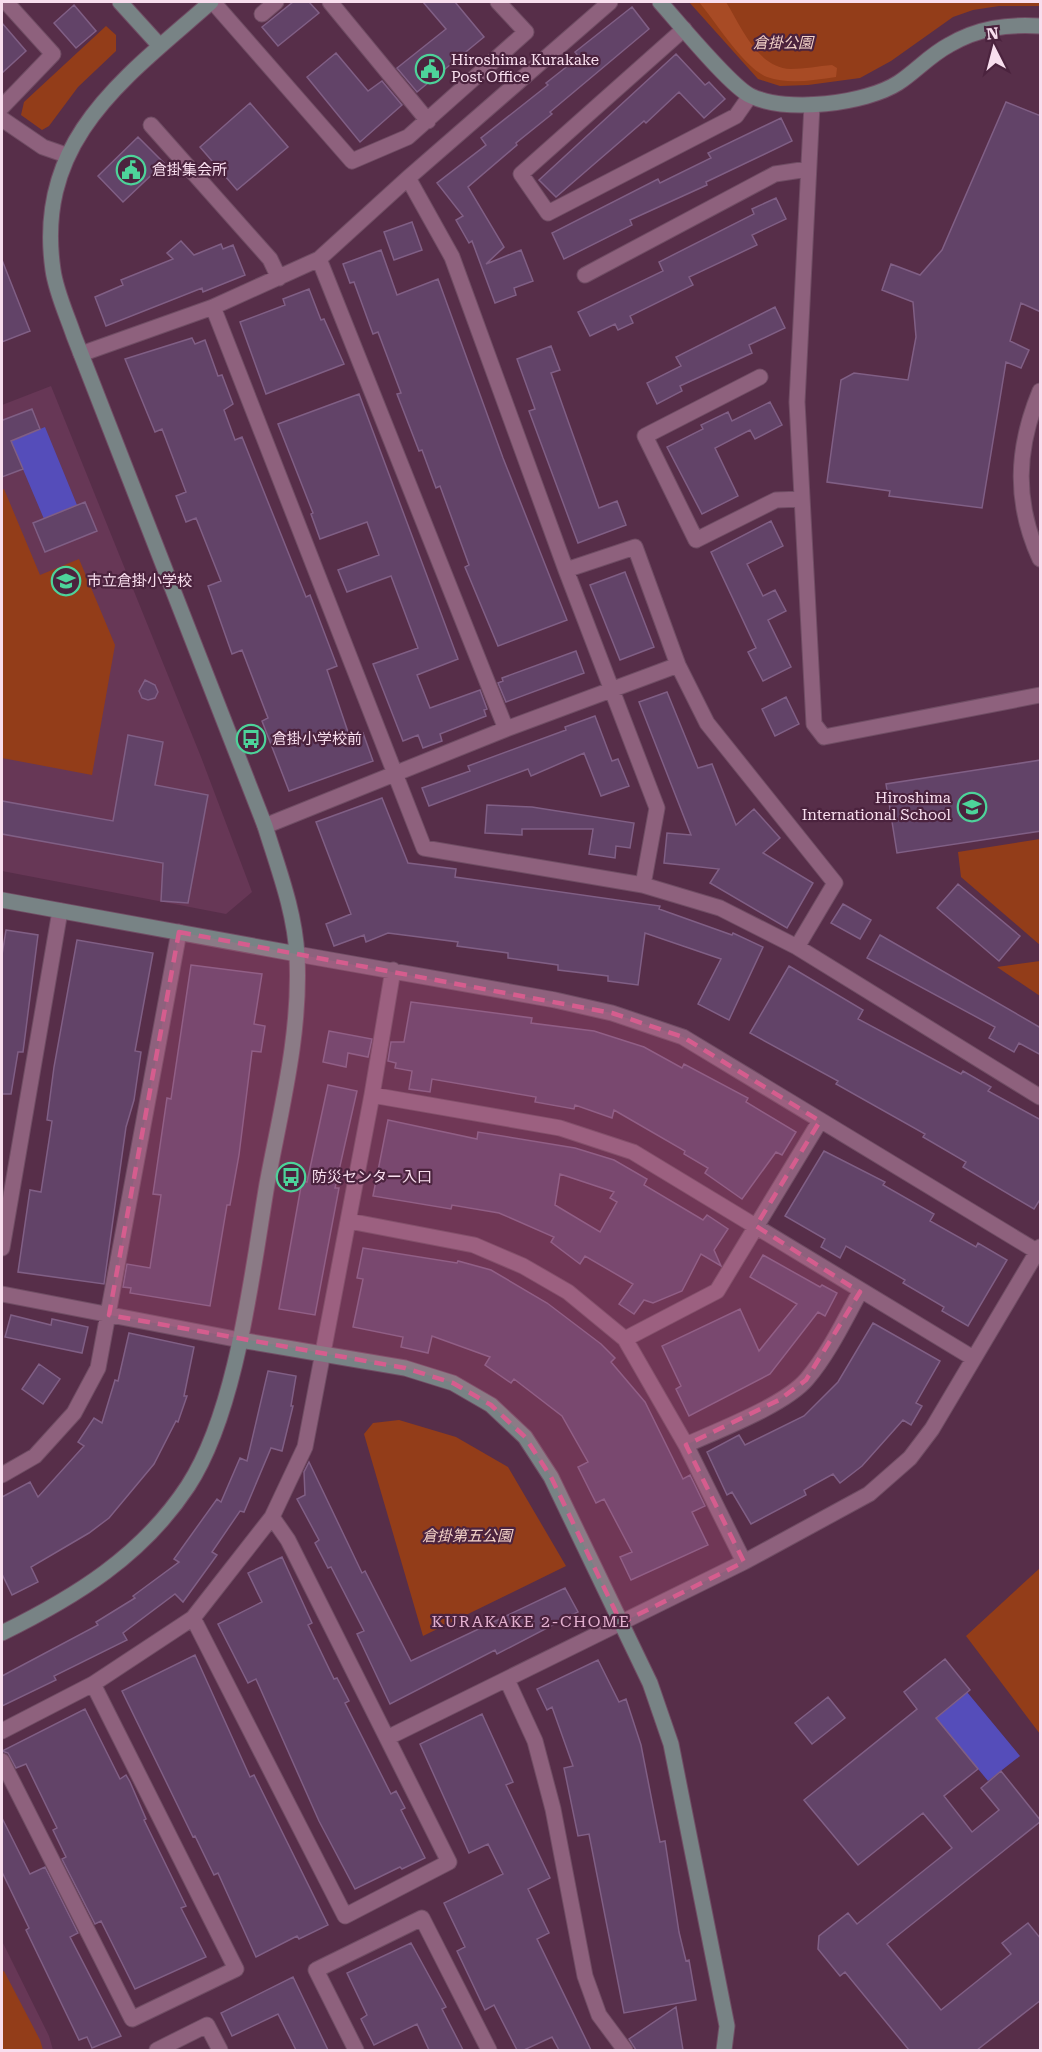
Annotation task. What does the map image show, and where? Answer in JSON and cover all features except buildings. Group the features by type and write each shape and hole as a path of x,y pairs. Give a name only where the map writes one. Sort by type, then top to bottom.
{"street":[{"path":"2,107 53,54 6,2"},
{"path":"120,2 160,46"},
{"path":"262,14 276,2"},
{"path":"330,2 428,121"},
{"path":"3,1628 94,1583 141,1544 188,1486 216,1427 240,1340 298,1016 297,954 285,887 265,826 81,354 53,272 50,231 55,192 66,155 90,116 113,90 207,3 352,161 408,137 526,32 498,2"},
{"path":"81,354 213,307 319,259 610,2"},
{"path":"660,2 750,96 779,104 812,105 875,93 896,84 948,45 981,30 1012,24 1041,26"},
{"path":"684,28 521,174 548,213 736,116 750,96"},
{"path":"812,105 797,402 814,724 824,737 1041,695"},
{"path":"2,119 43,147 66,155"},
{"path":"151,125 270,259 279,278"},
{"path":"585,275 775,174 808,169"},
{"path":"408,178 452,257 611,691 657,807 643,885"},
{"path":"319,259 506,729"},
{"path":"213,307 424,848 643,885 720,908 797,947 1041,1097"},
{"path":"760,377 645,436 696,540 776,501 802,499"},
{"path":"1041,392 1027,424 1020,475 1028,532 1041,559"},
{"path":"566,570 635,547 678,665 706,723 835,883 797,947"},
{"path":"265,826 506,729 678,665"},
{"path":"2,900 393,970 612,1013 683,1037 820,1121 1039,1249 932,1429 910,1458 869,1494 744,1562 389,1737"},
{"path":"2,1248 60,911"},
{"path":"2,1475 35,1456 74,1413 98,1368 179,932"},
{"path":"2,1731 93,1684 193,1618 272,1517 305,1447 349,1221 393,970"},
{"path":"372,1095 560,1128 633,1152 860,1292 973,1358"},
{"path":"625,1339 717,1291 820,1121"},
{"path":"349,1221 474,1245 484,1249 523,1266 568,1292 625,1339 686,1445 744,1562"},
{"path":"686,1445 778,1400 806,1380 824,1355 860,1292"},
{"path":"2,1294 240,1340 405,1368 443,1380 491,1405 525,1437 551,1477 650,1683 671,1744 727,2026 724,2050"},
{"path":"193,1618 345,1916 449,1862 389,1737 288,1539 272,1517"},
{"path":"507,1680 535,1741 553,1809 585,1976 599,2015 625,2050"},
{"path":"2,1761 132,2019 236,1969 93,1684"},
{"path":"356,2050 316,1970 422,1918 489,2050"},
{"path":"157,2050 207,2025 220,2050"}],"highlighted area":[{"path":"179,932 612,1013 683,1037 820,1121 756,1226 860,1292 806,1380 779,1400 686,1445 744,1562 621,1623 551,1477 525,1437 491,1405 453,1383 405,1368 109,1315"}],"shaded area":[{"path":"699,2 726,2 759,54 779,67 801,69 832,65 837,68 836,77 793,81 767,77 749,64"},
{"name":"市立倉掛小学校","path":"51,386 201,757 252,892 226,914 2,871 2,405"},
{"path":"45,427 77,505 44,519 11,441"},
{"path":"967,1692 1020,1756 988,1781 936,1718"},
{"path":"2,1941 49,2036 53,2050 2,2050"}],"green space":[{"name":"倉掛公園","path":"689,2 1040,2 1040,6 999,6 973,10 953,17 891,61 860,78 780,86 758,79"},
{"path":"106,26 116,35 116,51 78,87 49,126 42,130 21,115 24,102"},
{"path":"4,489 40,575 79,559 115,645 92,775 2,758 2,490"},
{"path":"1040,839 1040,945 961,877 958,852"},
{"path":"1040,961 1040,996 997,967"},
{"name":"倉掛第五公園","path":"399,1420 456,1437 508,1467 566,1566 423,1636 364,1434 373,1423"},
{"path":"1040,1568 1040,1734 966,1636"},
{"path":"4,1971 43,2050 2,2050 2,1972"}],"place":[{"name":"Hiroshima Kurakake Post Office","path":"430,69"},
{"name":"倉掛集会所","path":"131,170"},
{"name":"市立倉掛小学校","path":"66,581"},
{"name":"倉掛小学校前","path":"251,739"},
{"name":"Hiroshima International School","path":"972,807"},
{"name":"防災センター入口","path":"291,1177"}],"district":[{"name":"KURAKAKE 2-CHOME","path":"531,1621"}]}
